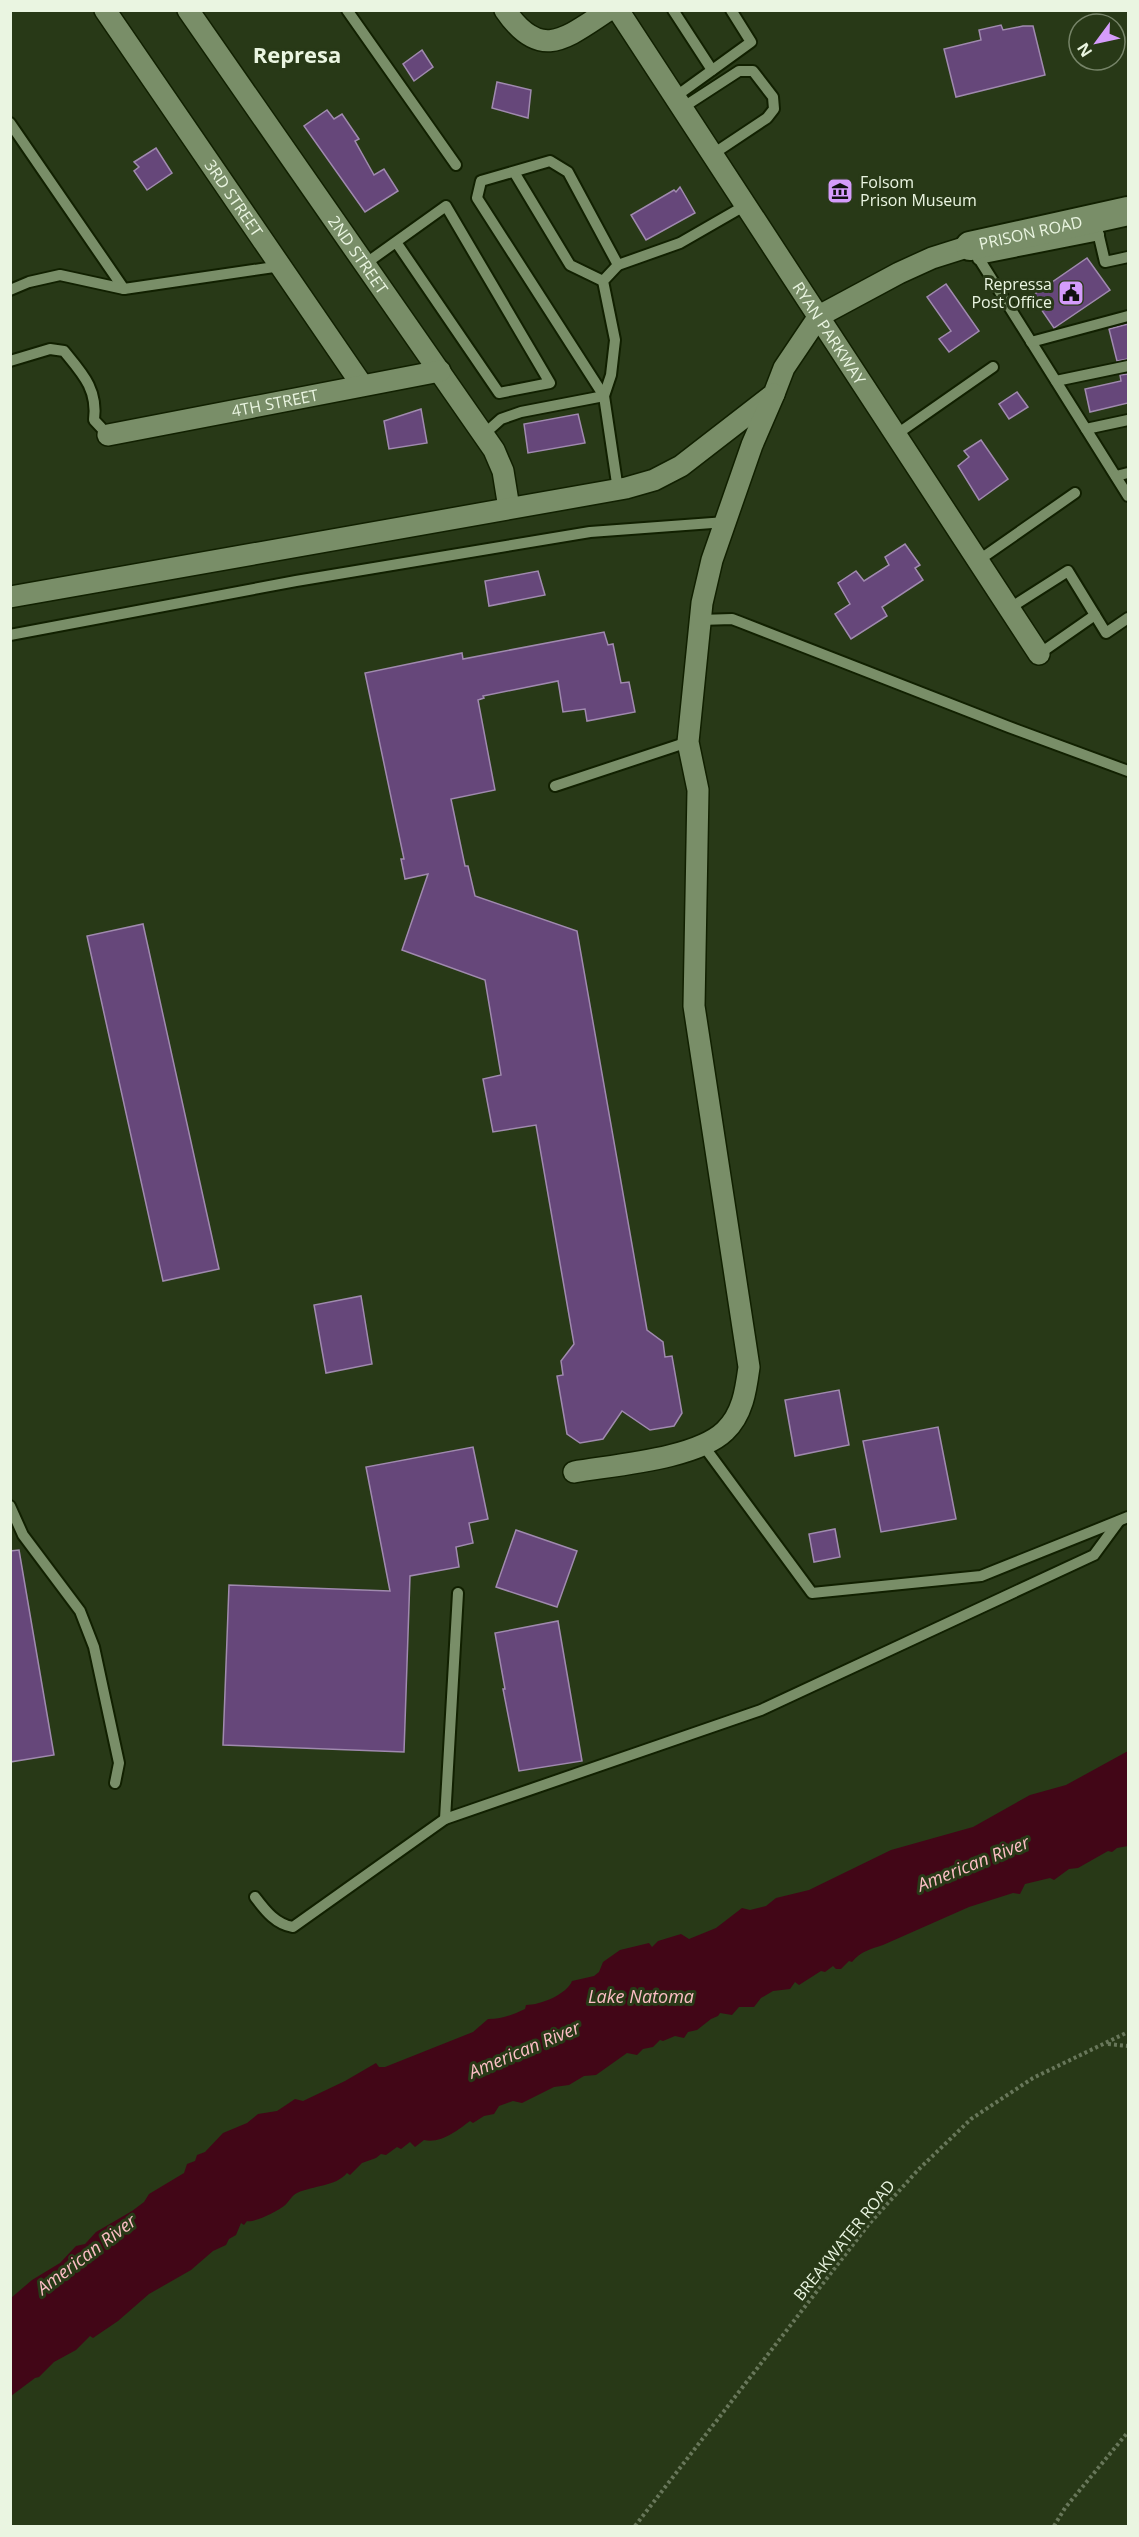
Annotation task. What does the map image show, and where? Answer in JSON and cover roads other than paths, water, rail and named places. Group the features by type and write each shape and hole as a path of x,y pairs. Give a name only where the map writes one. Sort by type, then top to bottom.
{"street":[{"name":"3RD STREET","path":"105,10 362,385"},
{"name":"2ND STREET","path":"188,10 494,450 503,471 509,508"},
{"path":"505,10 517,28 531,39 551,40 569,35 609,10"},
{"name":"RYAN PARKWAY","path":"618,10 1040,654"},
{"name":"PRISON ROAD","path":"819,316 898,273 932,258 974,252 1097,227 1128,211"},
{"path":"574,1472 667,1456 703,1445 725,1431 738,1412 746,1391 749,1366 694,1006 698,790 688,742 700,620 712,560 752,445 784,368 819,316"},
{"name":"4TH STREET","path":"108,435 440,371"},
{"path":"10,597 618,489 654,480 681,466 774,394"}],"lane":[{"path":"348,10 456,165"},
{"path":"673,10 712,70"},
{"path":"678,102 712,70 751,42 731,10"},
{"path":"678,102 739,71 753,71 772,97 774,109 767,118 712,154"},
{"path":"10,123 124,289"},
{"path":"618,265 568,172 550,161 482,181 477,198 604,396 618,489"},
{"path":"514,171 570,265 603,281"},
{"path":"603,281 618,265 680,243 746,205"},
{"path":"365,264 446,206 550,383 500,393 396,242"},
{"path":"1097,227 1105,262 1128,257"},
{"path":"974,252 1128,496"},
{"path":"10,290 29,282 60,275 124,289 281,266"},
{"path":"603,281 615,340 611,375 604,396"},
{"path":"1031,342 1128,316"},
{"path":"10,361 50,349 64,351 89,382 95,409 94,420 108,435"},
{"path":"1056,381 1128,366"},
{"path":"897,435 993,367"},
{"path":"483,435 501,419 521,412 604,396"},
{"path":"1086,429 1128,420"},
{"path":"1116,476 1128,473"},
{"path":"979,560 1075,493"},
{"path":"10,635 296,581 590,532 726,522"},
{"path":"1010,608 1068,571 1106,633 1128,618"},
{"path":"1040,654 1095,615"},
{"path":"700,620 732,619 1128,771"},
{"path":"555,786 688,742"},
{"path":"703,1445 812,1593 981,1576 1124,1519"},
{"path":"10,1506 23,1535 80,1611 94,1647 119,1763 115,1783"},
{"path":"255,1897 268,1913 283,1925 293,1927 445,1819 761,1710 1095,1555 1124,1519"},
{"path":"445,1819 458,1593"}],"water":[{"name":"Lake Natoma","path":"1128,1751 1128,1846 1117,1848 1112,1852 1108,1851 1078,1868 1069,1869 1054,1880 1050,1878 1025,1884 1020,1894 1013,1893 969,1907 866,1951 852,1962 849,1961 841,1969 833,1966 799,1985 795,1982 790,1989 773,1991 761,1998 754,2007 739,2007 732,2015 720,2013 697,2030 688,2032 684,2038 675,2036 660,2040 653,2047 643,2049 637,2055 627,2053 596,2075 584,2076 569,2085 554,2087 522,2103 513,2101 499,2106 494,2114 484,2116 473,2123 470,2121 443,2138 424,2140 415,2147 410,2142 401,2149 397,2147 386,2155 381,2154 362,2163 350,2175 347,2173 337,2181 297,2193 277,2211 247,2221 244,2225 241,2223 236,2235 229,2239 226,2245 213,2251 191,2270 149,2294 118,2321 93,2338 90,2336 76,2350 54,2362 39,2377 11,2396 11,2298 32,2280 60,2263 76,2246 85,2244 96,2232 132,2211 144,2202 149,2194 184,2173 187,2164 195,2161 197,2155 205,2152 223,2133 247,2123 258,2114 277,2111 295,2099 303,2101 376,2063 379,2067 385,2067 473,2032 488,2019 507,2016 525,2009 526,2005 553,1998 565,1990 572,1981 594,1976 599,1972 603,1962 620,1950 649,1943 652,1947 658,1941 681,1934 689,1939 716,1928 742,1908 750,1910 766,1906 776,1898 809,1890 891,1850 973,1827 1030,1795 1066,1785"}],"place":[{"name":"Folsom Prison Museum","path":"840,191"},
{"name":"Repressa Post Office","path":"1071,293"}],"district":[{"name":"Represa","path":"297,54"}],"water label":[{"name":"American River","path":"973,1863"},
{"name":"American River","path":"524,2049"},
{"name":"American River","path":"86,2254"}]}
